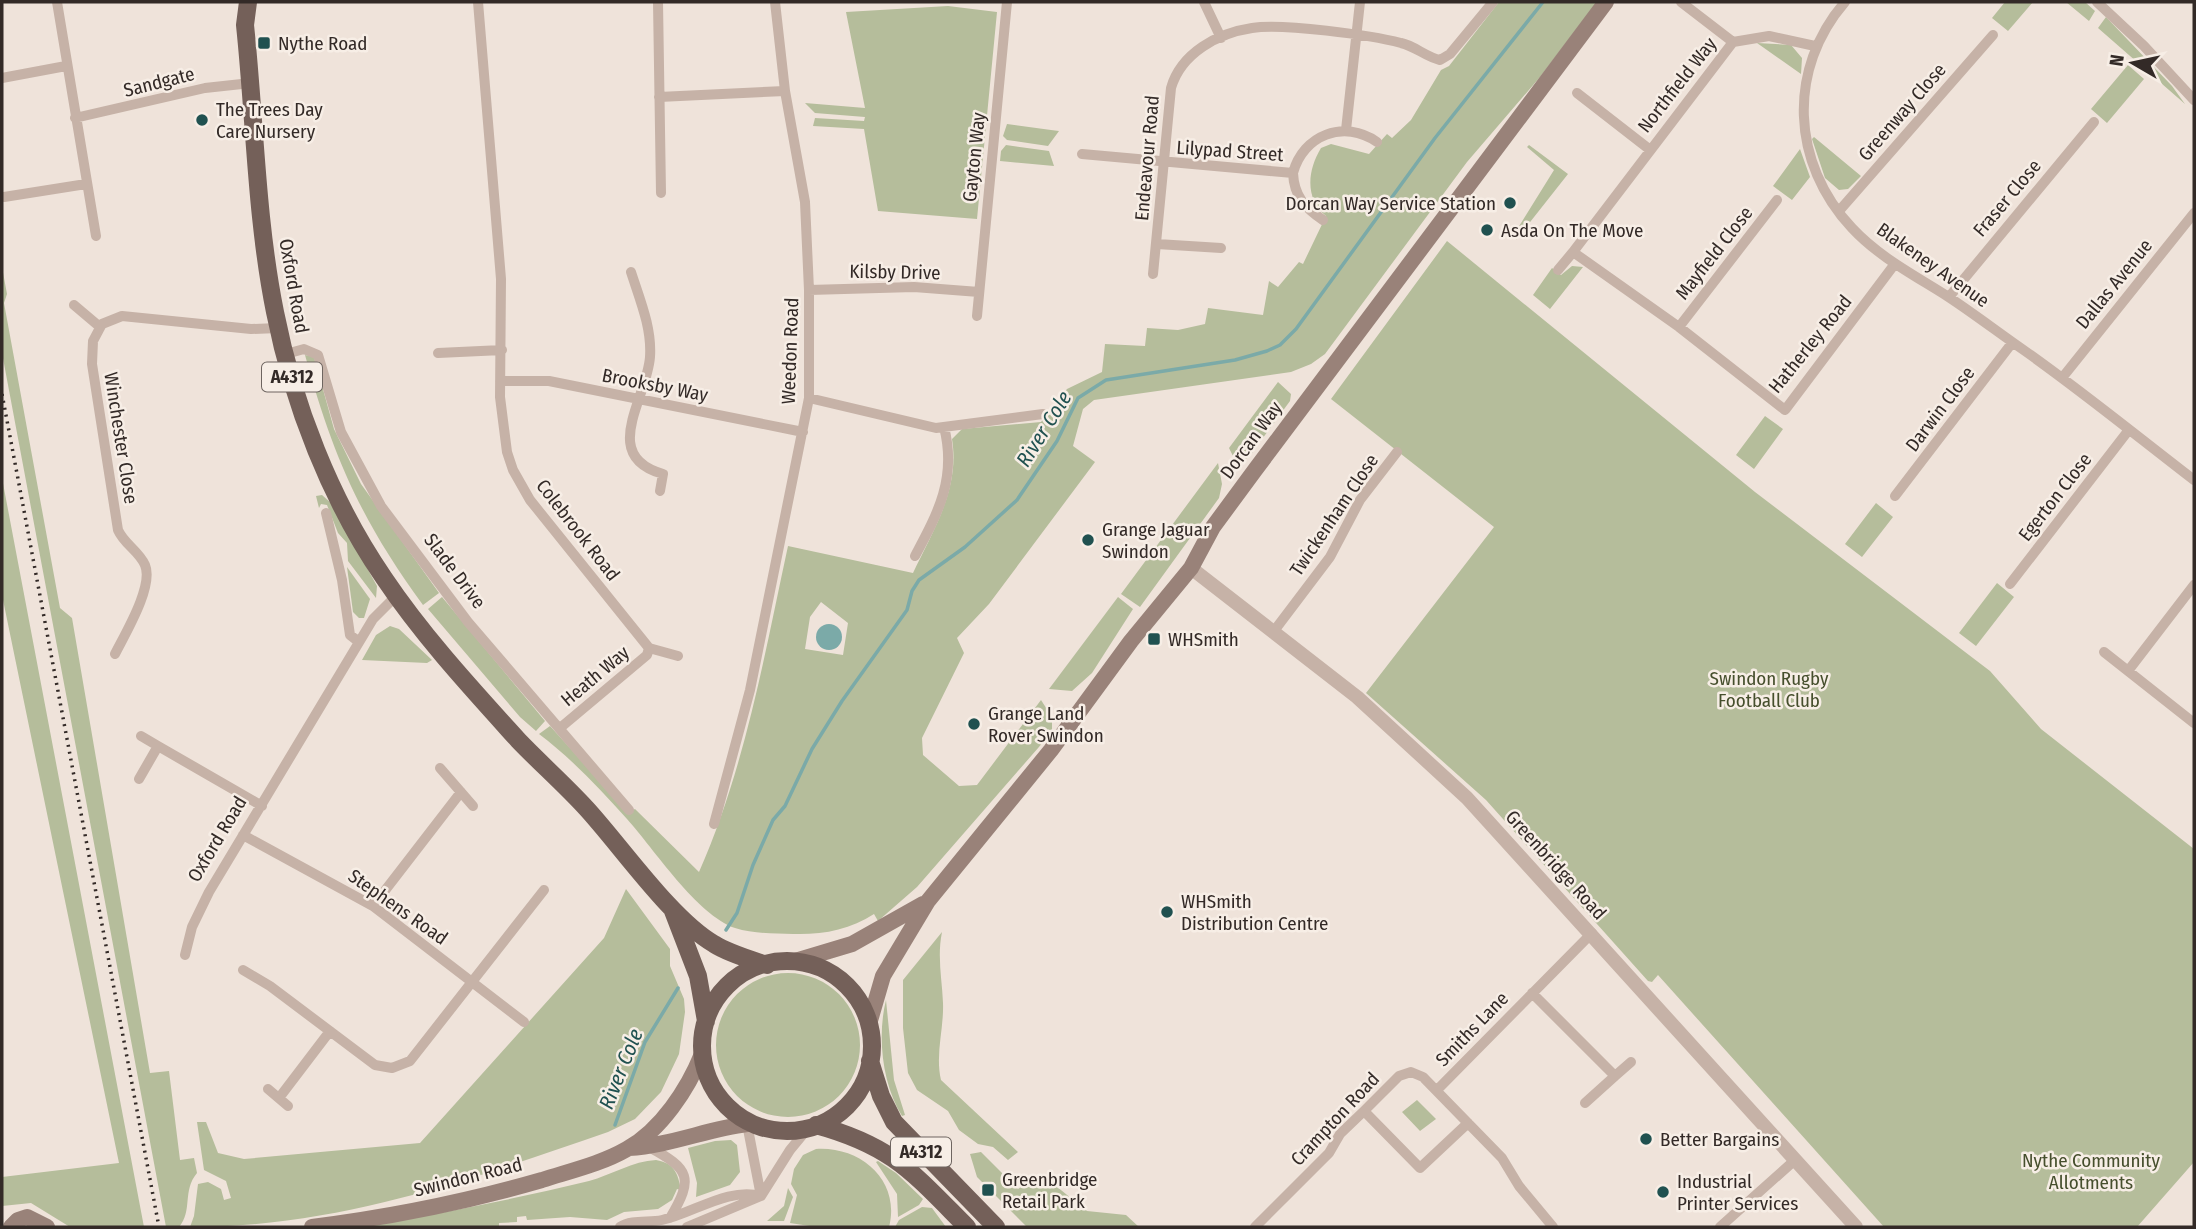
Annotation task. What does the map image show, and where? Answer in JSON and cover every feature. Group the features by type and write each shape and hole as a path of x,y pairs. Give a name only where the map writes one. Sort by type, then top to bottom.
{"main road":[{"name":"Oxford Road","path":"235,2 245,24"},
{"name":"Oxford Road","path":"248,2 245,24 264,233 278,328 324,466 360,540 396,596"},
{"name":"Dorcan Way","path":"869,1024 883,976 928,901 1051,750 1145,623 1191,568 1220,518 1476,171 1606,2"},
{"name":"A4312","path":"396,596 469,685 523,745 585,806 670,905 713,944 767,964"},
{"name":"Dorcan Way","path":"792,962 852,944 928,901"},
{"name":"A4312","path":"670,905 698,976 707,1025"},
{"name":"A4312","path":"870,1061 863,1083 851,1101 835,1115 813,1126 785,1130 747,1124 715,1094 707,1078 702,1054 707,1025 715,1005 726,989 740,977 767,964 792,962 819,967 842,981 860,1002 869,1024 870,1061 881,1096 894,1122 996,1227"},
{"name":"Swindon Road","path":"629,1148 677,1100 702,1054"},
{"name":"Swindon Road","path":"312,1227 414,1212 477,1198 581,1167 629,1148 649,1147 690,1134 747,1124"},
{"name":"A4312","path":"813,1126 853,1136 893,1156 967,1227"},
{"path":"11,1227 23,1218 43,1226"}],"street":[{"path":"57,2 96,236"},
{"name":"Colebrook Road","path":"478,2 499,253 503,435 521,487 649,648"},
{"path":"658,2 661,193"},
{"name":"Weedon Road","path":"714,824 750,690 809,398 809,290 805,202 785,91 775,2"},
{"name":"Gayton Way","path":"977,316 1007,2"},
{"path":"1204,2 1221,38"},
{"path":"1360,2 1346,130 1364,134 1377,142"},
{"name":"Endeavour Road","path":"1153,274 1169,102 1176,73 1188,57 1221,38 1256,27 1356,35 1405,44 1440,60 1450,54 1493,2"},
{"name":"Northfield Way","path":"1681,2 1732,42"},
{"name":"Blakeney Avenue","path":"1845,2 1815,46 1804,89 1806,139 1816,172 1839,211 1852,228 1894,265 1948,297 2062,378 2194,480"},
{"path":"2097,2 2144,46 2194,100"},
{"name":"Greenway Close","path":"1839,211 1993,35"},
{"name":"Northfield Way","path":"1558,270 1732,42 1769,36 1815,46"},
{"path":"2,78 66,66"},
{"name":"Sandgate","path":"75,118 205,88 251,83"},
{"path":"659,97 785,91"},
{"name":"Northfield Way","path":"1577,93 1649,149"},
{"name":"Fraser Close","path":"1948,297 2094,122"},
{"name":"Lilypad Street","path":"1323,220 1301,202 1293,173 1298,159 1315,140 1346,130"},
{"name":"Lilypad Street","path":"1082,154 1293,173"},
{"path":"4,197 86,184"},
{"name":"Mayfield Close","path":"1679,327 1777,200"},
{"name":"Dallas Avenue","path":"2062,378 2194,213"},
{"path":"1157,244 1221,248"},
{"path":"1573,252 1679,327"},
{"name":"Hatherley Road","path":"1679,327 1785,410 1894,265"},
{"path":"631,272 650,336 649,369 634,408 630,445 642,465 663,474 660,491"},
{"name":"Kilsby Drive","path":"809,290 914,287 979,292"},
{"path":"74,306 100,327 110,319 122,316 251,329 278,328"},
{"name":"Winchester Close","path":"100,327 93,341 93,372 118,530 144,562 147,576 138,606 115,654"},
{"name":"Darwin Close","path":"1895,496 2012,343"},
{"name":"Slade Drive","path":"286,354 304,349 318,355 341,432 381,506 468,622 629,810"},
{"path":"438,354 502,350"},
{"name":"Brooksby Way","path":"500,381 549,381 803,432"},
{"path":"809,398 920,426 944,427 1044,414"},
{"path":"915,556 940,510 947,488 949,452 944,427"},
{"name":"Egerton Close","path":"2010,584 2128,431"},
{"name":"Twickenham Close","path":"1274,631 1325,564 1360,500 1397,452"},
{"path":"326,513 342,580 350,635 359,642"},
{"name":"Greenbridge Road","path":"1191,568 1357,696 1441,772 1592,933 1856,1227"},
{"path":"2128,671 2194,585"},
{"name":"Oxford Road","path":"185,955 199,910 243,835 373,619 396,596"},
{"path":"649,648 678,656"},
{"name":"Heath Way","path":"560,728 646,655 649,648"},
{"path":"2104,652 2194,723"},
{"path":"141,736 262,806"},
{"path":"139,779 158,746"},
{"path":"440,768 473,806"},
{"path":"713,776 727,779"},
{"path":"373,906 461,792"},
{"name":"Stephens Road","path":"243,835 373,906 524,1022"},
{"path":"243,970 331,1031 374,1065 399,1067 410,1061 544,890"},
{"name":"Smiths Lane","path":"1437,1090 1592,933"},
{"name":"Smiths Lane","path":"1532,993 1615,1076"},
{"path":"268,1089 284,1102 331,1031"},
{"path":"1585,1103 1630,1062"},
{"name":"Crampton Road","path":"1255,1227 1329,1153 1340,1134 1405,1072 1417,1073 1437,1090 1502,1158 1519,1186 1553,1227"},
{"path":"1364,1111 1420,1168 1468,1123"},
{"path":"747,1124 761,1196"},
{"path":"687,1227 761,1196 790,1150 813,1126"},
{"path":"649,1147 676,1161 685,1175 683,1195 670,1218"},
{"path":"1720,1227 1795,1160"},
{"path":"620,1227 628,1223 641,1225 670,1218 739,1194 761,1196"}],"green space":[{"path":"1499,2 1597,2 1540,77 1467,162 1325,354 1311,364 1291,372 1094,400 1083,409 1073,446 1095,462 989,604 957,638 964,653 922,738 923,755 959,786 977,785 1041,700 1052,717 1052,732 917,887 878,921 874,914 845,928 804,934 749,931 721,921 691,896 596,785 539,734 550,726 628,812 635,809 699,872 729,793 752,712 788,546 913,573 937,524 949,491 952,439 962,429 1041,422 1067,389 1102,372 1105,344 1145,346 1147,328 1178,330 1205,324 1208,308 1263,315 1269,281 1278,287 1299,262 1303,264 1326,216 1314,201 1310,184 1313,166 1321,148 1331,144 1369,154 1387,134 1392,138 1411,120 1441,70 1449,66","holes":["821,602 848,623 843,655 805,649 810,617"]},
{"path":"2005,2 2033,2 2008,31 1992,18"},
{"path":"2066,2 2085,2 2095,11 2089,21"},
{"path":"948,6 997,12 977,219 878,211 864,129 813,126 815,118 864,121 865,117 815,113 805,103 865,108 846,12"},
{"path":"2106,17 2172,86 2185,104 2098,28"},
{"path":"1757,43 1791,45 1802,58 1801,74"},
{"path":"2128,65 2144,79 2107,123 2091,109"},
{"path":"1007,124 1059,131 1048,146 1007,140 1003,136"},
{"path":"1814,137 1861,176 1848,189 1839,190 1825,178 1812,139"},
{"path":"1006,145 1049,151 1054,166 1000,161 1001,151"},
{"path":"1529,145 1568,174 1516,240 1518,228 1554,170 1527,147"},
{"path":"1800,149 1810,177 1792,200 1773,186"},
{"path":"1447,241 1755,492 1990,671 2041,729 2194,849 2194,1162 2137,1227 1884,1227 1658,975 1652,982 1648,981 1486,800 1366,693 1494,527 1331,399"},
{"path":"1572,266 1583,267 1550,309 1533,295 1552,268 1561,275"},
{"path":"2,267 7,294 4,303 60,608 72,618 150,1073 169,1071 180,1160 194,1158 197,1173 190,1187 186,1214 179,1227 166,1227 2,353"},
{"path":"305,355 314,357 334,429 361,484 439,593 423,605 382,544 351,486 338,457"},
{"path":"1278,382 1291,394 1290,401 1249,457 1244,460 1234,458 1229,448"},
{"path":"1765,416 1783,429 1754,469 1736,455"},
{"path":"1218,463 1222,484 1219,498 1140,607 1121,594"},
{"path":"2,478 144,1227 70,1227 31,1203 2,1206 2,1177 119,1163 2,595"},
{"path":"322,495 331,503 377,586 376,598 348,561 347,543 338,533 327,505 321,504 319,508 316,496"},
{"path":"1876,503 1893,517 1862,557 1845,544"},
{"path":"347,567 370,599 364,618 359,618 353,612"},
{"path":"1997,583 2014,597 1976,646 1959,633"},
{"path":"442,597 545,721 536,731 520,717 428,609"},
{"path":"1118,597 1133,609 1092,673 1072,691 1049,689"},
{"path":"390,626 399,629 432,660 427,663 362,660 376,635"},
{"path":"626,889 670,949 670,966 684,999 685,1012 679,1054 661,1092 635,1119 608,1132 556,1150 403,1198 299,1219 190,1227 198,1184 208,1182 221,1189 224,1200 231,1198 226,1181 204,1170 197,1122 206,1122 218,1153 244,1159 420,1143 604,938"},
{"path":"942,932 940,959 943,1013 939,1061 941,1080 1018,1152 1008,1160 993,1147 978,1144 959,1130 948,1111 917,1090 908,1073 903,1028 903,980"},
{"path":"788,973 815,979 839,994 854,1018 860,1045 854,1072 839,1096 815,1111 788,1117 761,1111 737,1096 722,1072 716,1045 722,1018 737,994 761,979"},
{"path":"886,1000 894,1080 905,1115 902,1116 890,1089 883,1060 882,1029"},
{"path":"1417,1100 1436,1119 1420,1131 1402,1112"},
{"path":"731,1140 737,1145 740,1172 730,1185 696,1197 697,1183 688,1148"},
{"path":"816,1149 848,1153 874,1170 889,1195 889,1227 816,1227 790,1223 797,1195 791,1184 794,1169 803,1155"},
{"path":"981,1152 1018,1189 1041,1174 1087,1211 1126,1215 1139,1227 1027,1227 977,1177 970,1154"},
{"path":"656,1160 671,1166 681,1190 677,1189 672,1200 658,1209 624,1212 607,1220 570,1217 527,1220 526,1216 517,1217 517,1222 499,1223 499,1227 362,1227 561,1188"},
{"path":"876,1162 896,1173 923,1199 919,1205 898,1217 897,1194"},
{"path":"788,1188 793,1197 784,1221 767,1221 784,1206"},
{"path":"922,1207 932,1208 946,1227 895,1227 899,1220"}],"water":[{"path":"829,624 838,628 842,637 838,646 829,650 820,646 816,637 820,628"}],"waterway":[{"name":"River Cole","path":"726,930 737,913 753,865 773,820 785,806 812,749 842,701 907,610 912,591 919,580 965,547 1017,500 1057,441 1078,398 1106,380 1235,360 1280,345 1296,329 1435,138 1543,2"},
{"name":"River Cole","path":"615,1125 645,1042 678,988"}],"railway":[{"path":"2,394 159,1227"}],"place":[{"name":"Nythe Road","path":"264,43"},
{"name":"The Trees Day Care Nursery","path":"202,120"},
{"name":"Dorcan Way Service Station","path":"1510,203"},
{"name":"Asda On The Move","path":"1487,230"},
{"name":"Grange Jaguar Swindon","path":"1088,540"},
{"name":"WHSmith","path":"1154,639"},
{"name":"Grange Land Rover Swindon","path":"974,724"},
{"name":"WHSmith Distribution Centre","path":"1167,912"},
{"name":"Better Bargains","path":"1646,1139"},
{"name":"Greenbridge Retail Park","path":"988,1190"},
{"name":"Industrial Printer Services","path":"1663,1192"}],"park label":[{"name":"Swindon Rugby Football Club","path":"1769,689"},
{"name":"Nythe Community Allotments","path":"2091,1171"}]}
